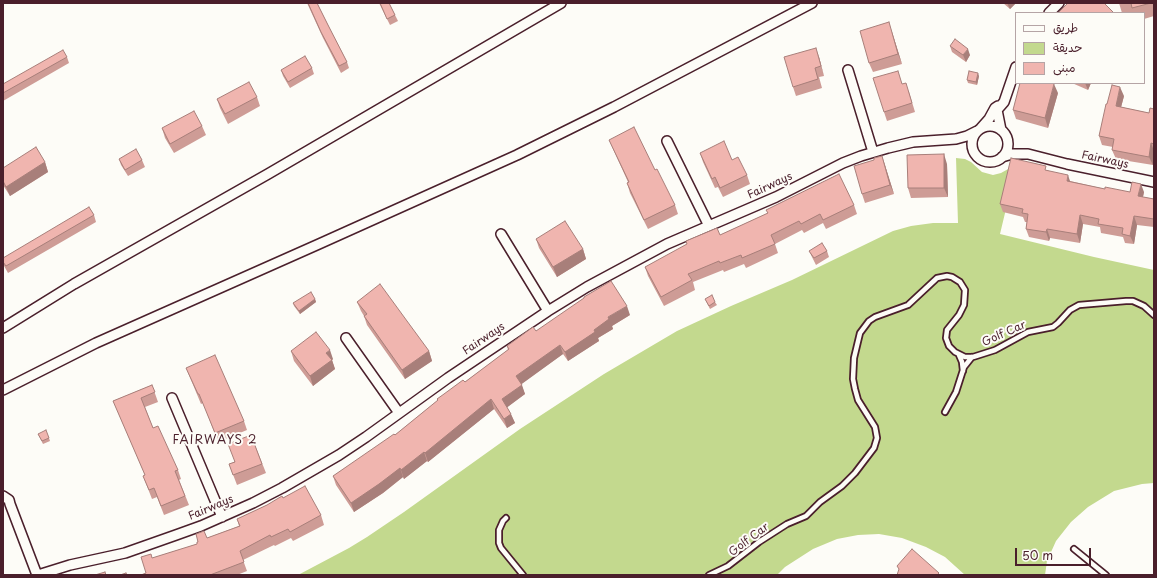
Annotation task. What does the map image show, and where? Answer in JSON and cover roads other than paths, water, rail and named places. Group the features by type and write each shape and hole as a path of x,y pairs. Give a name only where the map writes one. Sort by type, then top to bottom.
{"street":[{"path":"3,328 74,284 268,174 561,3"},
{"path":"3,390 96,343 524,151 614,107 812,3"},
{"path":"1050,12 1059,3"},
{"path":"848,70 873,152"},
{"path":"1002,157 1007,148 997,110 1004,102 1015,70"},
{"path":"974,154 972,149 972,140 989,119 995,108 1004,102"},
{"path":"979,130 992,126 1004,134 1015,146 1028,154"},
{"name":"Fairways","path":"38,575 70,565 125,553 201,526 253,503 313,471 339,455 448,378 548,311 587,287 667,244 776,197 843,163 873,152 913,142 951,140 967,136 979,130"},
{"path":"951,140 961,144 982,160 987,162 998,160 1012,154 1028,154"},
{"path":"667,142 709,226"},
{"name":"Fairways","path":"1028,154 1067,164 1154,182"},
{"path":"501,234 548,311"},
{"path":"346,338 399,413"},
{"path":"172,398 222,517"},
{"path":"3,496 9,500 38,575"}],"lane":[{"name":"Golf Car","path":"709,575 728,566 759,542 787,524 806,516 820,502 855,474 874,448 877,438 875,427 858,400 853,379 854,358 860,333 869,321 882,314 908,305 937,278 942,276 952,277 960,282 965,290 965,300 962,310 949,326 946,334 947,342 955,352 965,357 973,356 1000,347 1028,332 1053,327 1070,310 1079,305 1133,301 1144,306 1154,315"},
{"path":"958,354 962,362 963,370"},
{"path":"945,412 956,392 963,370 973,356"},
{"path":"506,518 499,530 499,543 501,548 524,575"},
{"path":"1074,549 1106,575"}],"district":[{"name":"FAIRWAYS 2","path":"215,441"}]}
